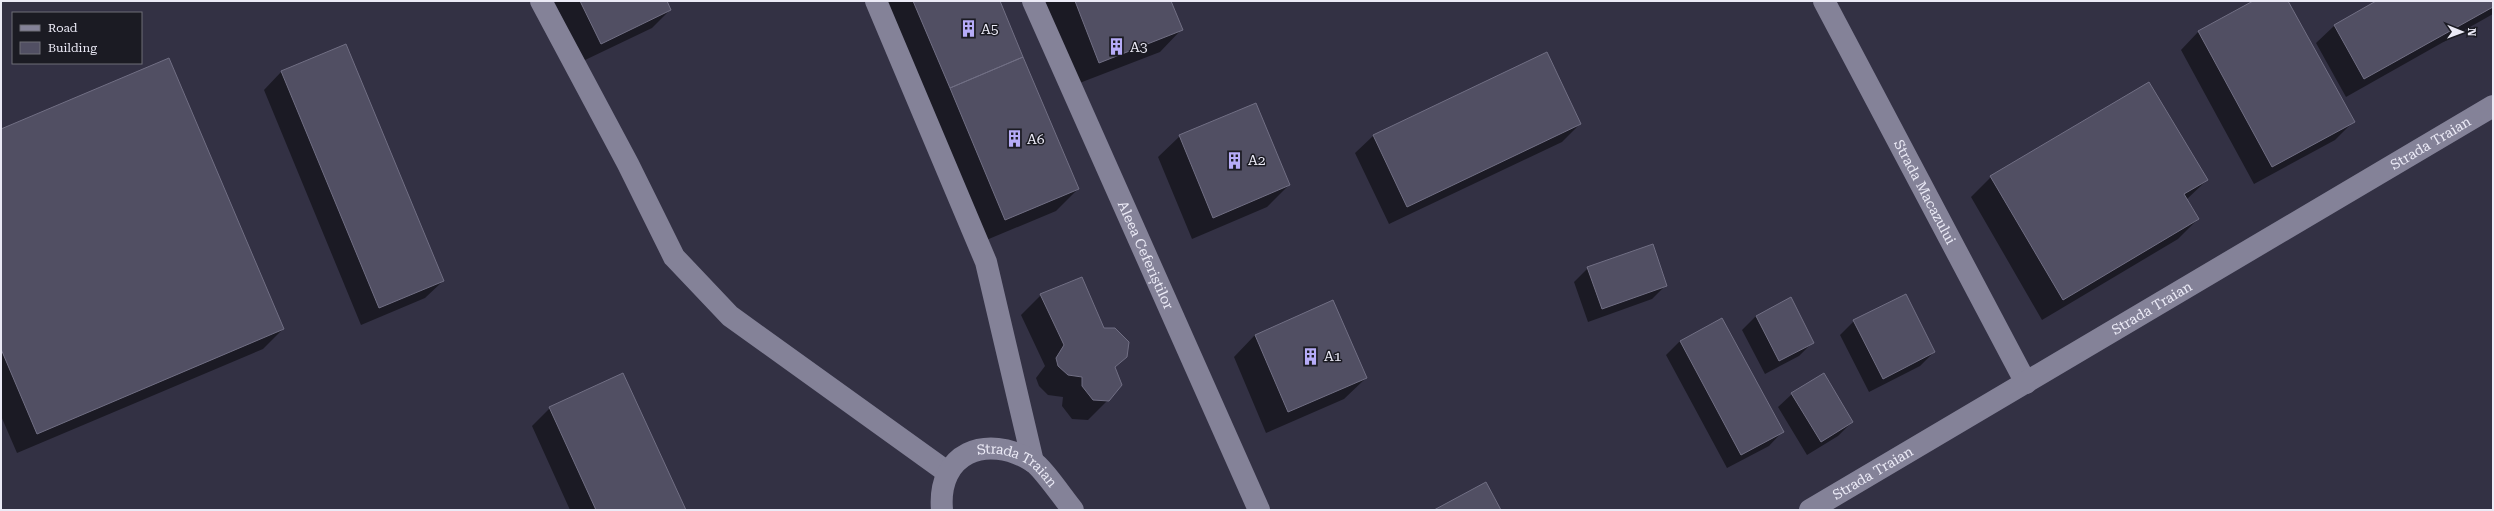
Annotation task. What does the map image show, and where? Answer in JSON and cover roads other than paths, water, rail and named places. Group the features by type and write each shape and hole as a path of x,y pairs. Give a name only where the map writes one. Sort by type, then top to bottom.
{"street":[{"path":"541,1 628,164 674,256 730,316 947,472 942,484 942,510"},
{"path":"876,1 986,262 1033,462"},
{"name":"Aleea Ceferiștilor","path":"1033,1 1259,510"},
{"name":"Strada Macazului","path":"1824,1 2026,383"},
{"name":"Strada Traian","path":"1810,510 2493,106"},
{"name":"Strada Traian","path":"947,472 963,456 985,448 1009,451 1033,462 1073,510"}],"place":[{"name":"A5","path":"968,29"},
{"name":"A3","path":"1117,47"},
{"name":"A6","path":"1014,139"},
{"name":"A2","path":"1235,160"},
{"name":"A1","path":"1311,356"}]}
